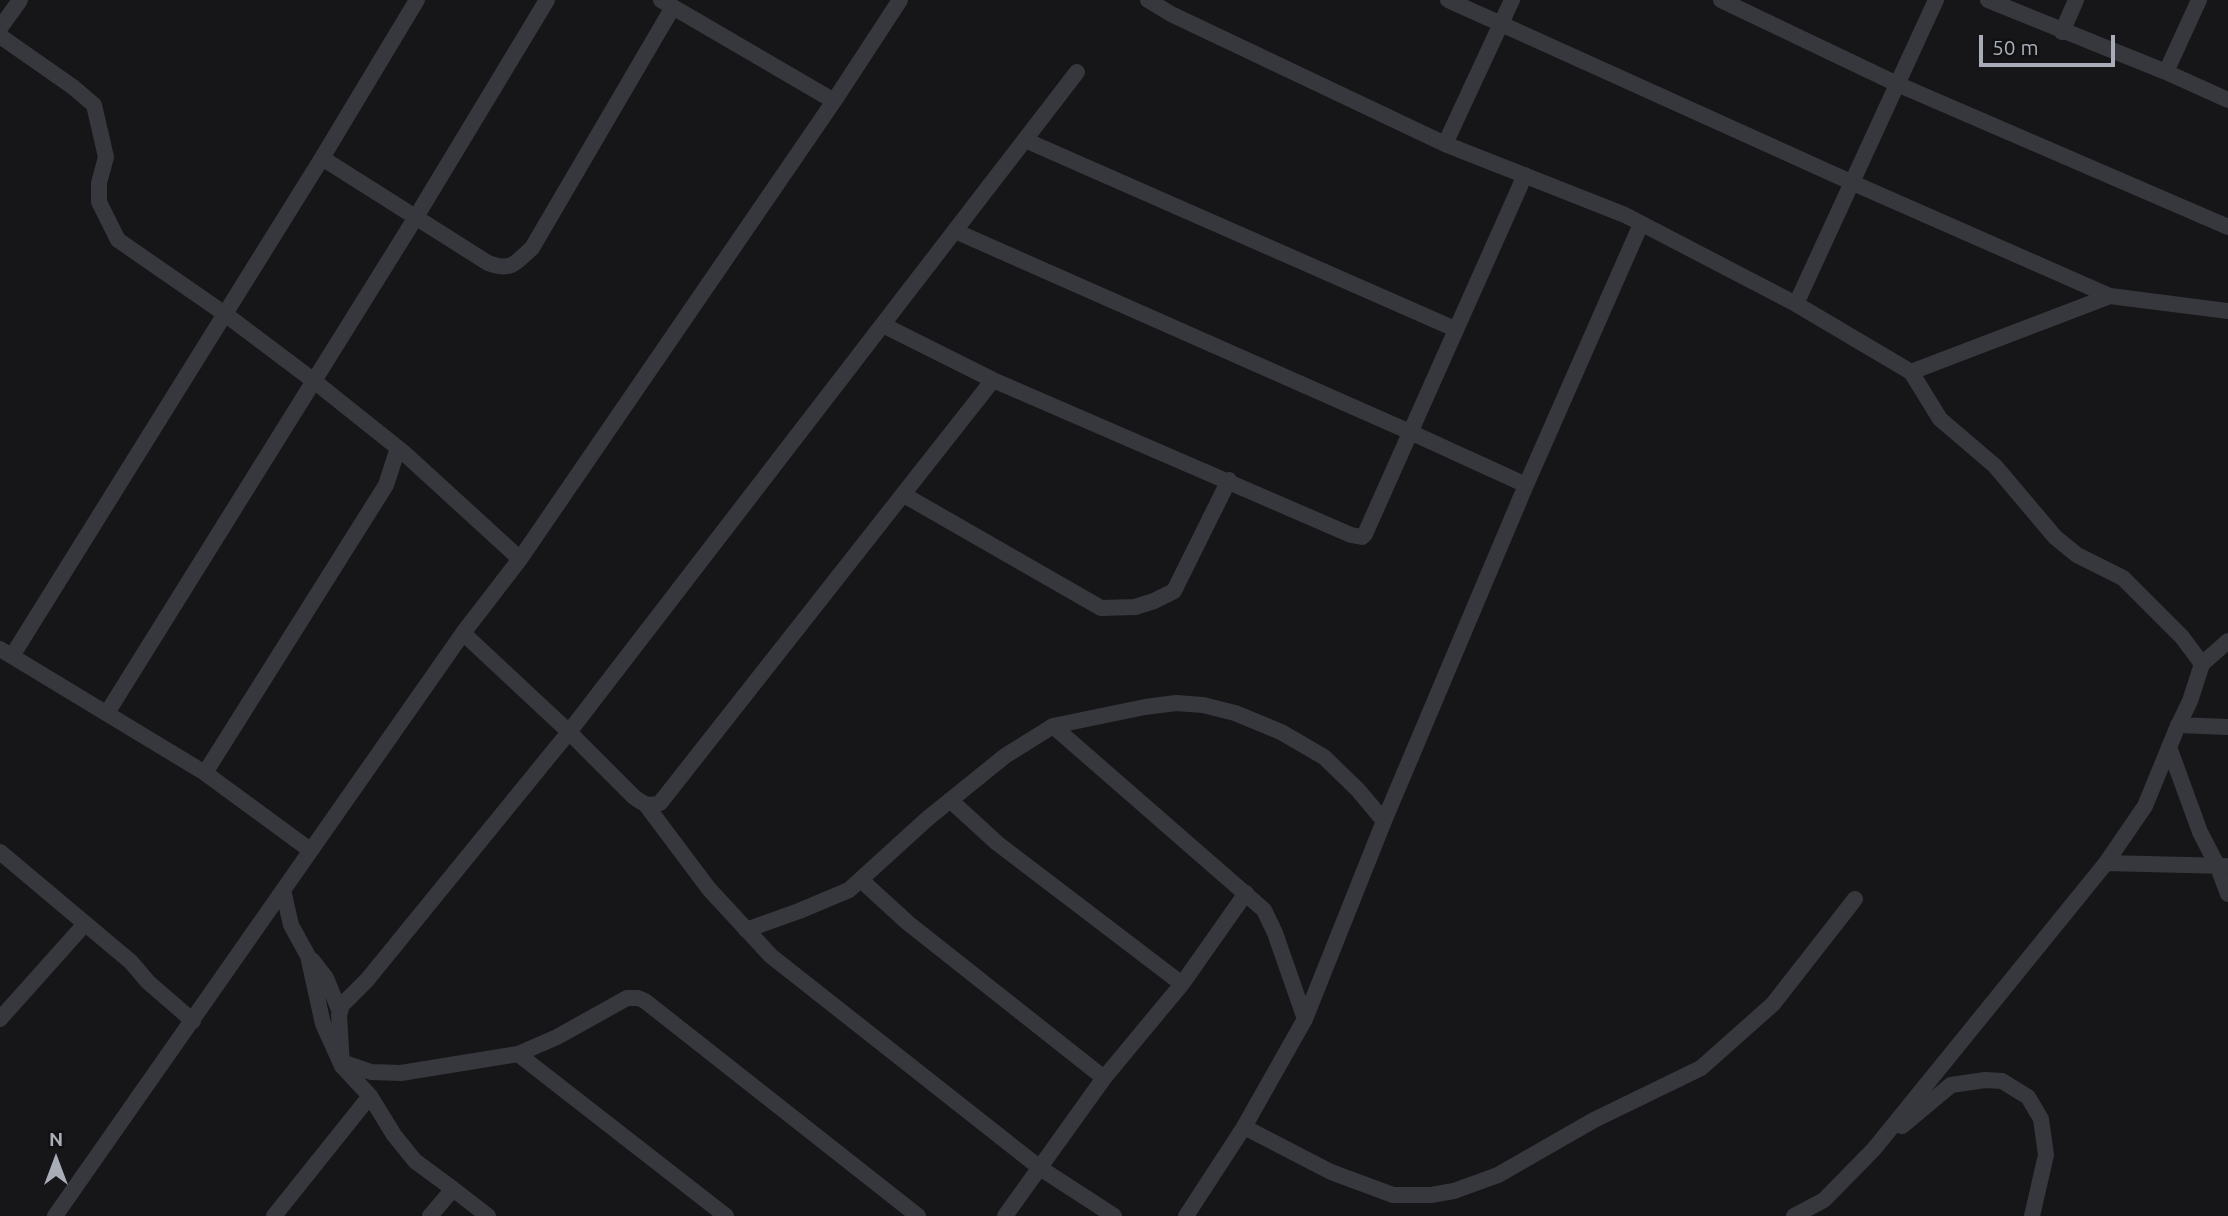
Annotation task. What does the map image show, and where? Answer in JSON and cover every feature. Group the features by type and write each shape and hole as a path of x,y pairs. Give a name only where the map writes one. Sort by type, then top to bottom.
{"street":[{"path":"0,28 20,0"},
{"path":"310,850 205,773 6,653 225,314 417,0"},
{"path":"107,713 547,0"},
{"path":"1147,0 1175,7 1445,144 1625,215 1796,304 1911,372 1940,419 1995,466 2055,537 2077,555 2123,578 2182,637 2202,664"},
{"path":"1448,0 2110,296 2228,311"},
{"path":"1445,144 1512,0"},
{"path":"1721,0 1897,84 2228,227"},
{"path":"1796,304 1936,0"},
{"path":"1988,0 2228,100"},
{"path":"2062,32 2076,0"},
{"path":"2166,72 2199,0"},
{"path":"55,1216 463,633 520,559 834,100 894,2"},
{"path":"322,158 488,263 510,268 531,248 667,4 834,100"},
{"path":"0,36 94,105 106,157 99,183 99,202 118,240 225,314 314,381 398,448 520,559"},
{"path":"342,1064 342,1005 367,980 569,732 1077,72"},
{"path":"1026,140 1455,329"},
{"path":"883,325 993,380 1351,535 1362,537 1525,175"},
{"path":"1186,1216 1244,1127 1305,1019 1384,821 1526,485 1641,224"},
{"path":"955,231 1526,485"},
{"path":"1911,372 2110,296"},
{"path":"463,633 634,797 652,806 660,803 993,380"},
{"path":"205,773 386,485 398,448"},
{"path":"904,495 1101,608 1135,607 1174,591 1228,480"},
{"path":"1794,1216 1824,1208 2106,863 2145,806 2190,701 2202,664 2228,641"},
{"path":"746,930 849,890 1005,755 1053,726 1145,707 1176,703 1203,705 1235,713 1282,732 1324,757 1359,790 1384,821"},
{"path":"1053,726 1264,910 1275,933 1305,1019"},
{"path":"2178,726 2228,727"},
{"path":"2169,747 2200,832 2223,866 2228,894"},
{"path":"950,800 997,843 1182,984"},
{"path":"646,804 709,889 771,956 1040,1168 1114,1216"},
{"path":"0,852 131,962 148,982 193,1021"},
{"path":"2106,863 2223,866"},
{"path":"861,880 908,923 1104,1078"},
{"path":"283,890 291,925 308,956 326,978 340,1012"},
{"path":"1005,1216 1104,1078 1182,984 1246,893"},
{"path":"1244,1127 1331,1172 1393,1195 1431,1195 1454,1191 1498,1175 1594,1120 1701,1068 1773,1004 1855,899"},
{"path":"3,1008 84,925"},
{"path":"308,956 323,1024 342,1064 370,1096 394,1135 415,1161 488,1216"},
{"path":"342,1064 371,1072 401,1073 518,1054 557,1037 627,998 638,998 918,1216"},
{"path":"518,1054 726,1216"},
{"path":"1874,1149 1951,1086 1985,1080 2002,1081 2028,1097 2041,1119 2046,1154 2032,1216"},
{"path":"274,1216 370,1096"},
{"path":"430,1216 453,1189"}]}
